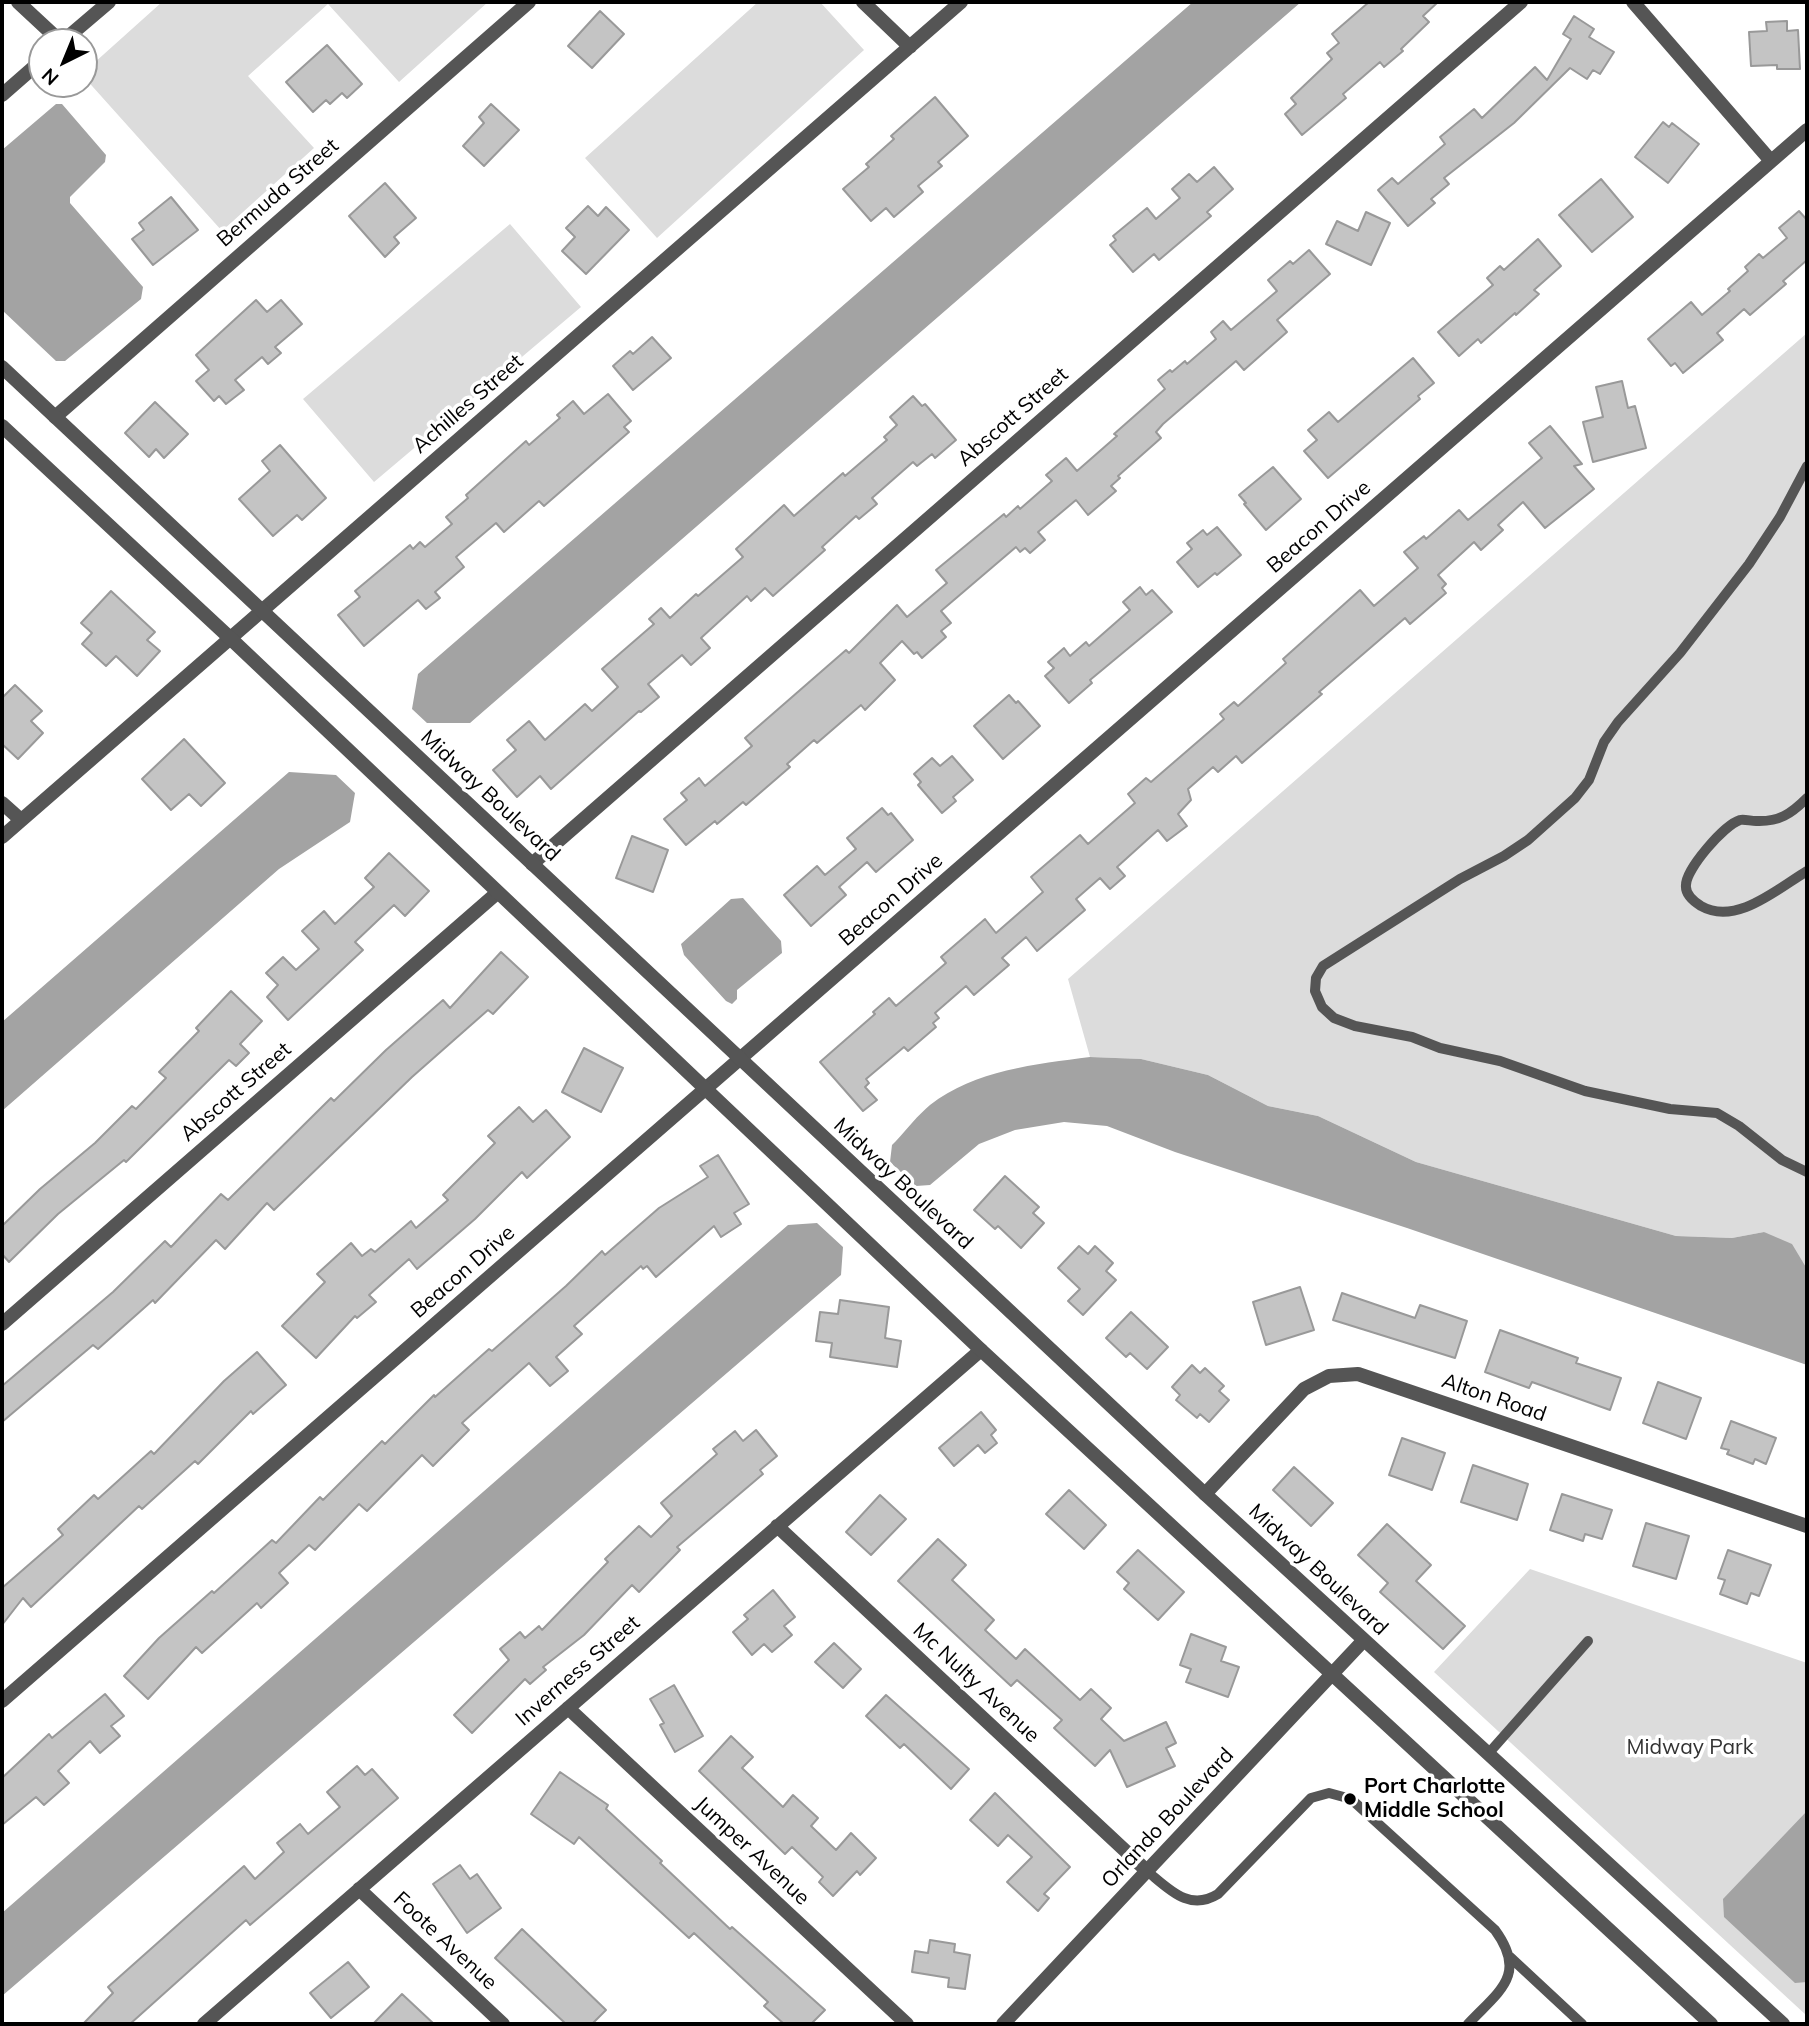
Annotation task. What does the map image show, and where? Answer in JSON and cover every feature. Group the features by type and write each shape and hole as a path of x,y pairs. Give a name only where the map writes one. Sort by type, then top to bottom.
{"street":[{"path":"18,2 47,28"},
{"path":"78,28 108,2"},
{"name":"Bermuda Street","path":"55,417 529,2"},
{"path":"863,2 910,47"},
{"name":"Achilles Street","path":"2,837 961,2"},
{"name":"Abscott Street","path":"532,864 1521,2"},
{"path":"1633,2 1772,161"},
{"path":"2,95 28,72"},
{"name":"Beacon Drive","path":"2,1701 1807,130"},
{"name":"Midway Boulevard","path":"2,367 1205,1494 1783,2024"},
{"path":"2,426 230,638 981,1350 1711,2024"},
{"path":"2,803 21,820"},
{"name":"Abscott Street","path":"2,1324 497,892"},
{"name":"Inverness Street","path":"204,2024 981,1350"},
{"name":"Alton Road","path":"1205,1494 1304,1389 1329,1376 1358,1374 1807,1525"},
{"name":"Mc Nulty Avenue","path":"776,1526 1147,1871"},
{"name":"Orlando Boulevard","path":"1003,2024 1364,1640"},
{"name":"Jumper Avenue","path":"568,1708 907,2024"},
{"name":"Foote Avenue","path":"359,1889 503,2024"}],"lane":[{"path":"1807,466 1780,517 1748,564 1680,653 1618,722 1604,742 1588,780 1575,798 1512,851 1460,879 1323,965 1316,978 1315,991 1322,1007 1334,1018 1355,1026 1388,1031 1440,1048 1500,1061 1585,1091 1670,1109 1717,1113 1739,1126 1782,1160 1807,1172"},
{"path":"1807,798 1794,812 1778,820 1740,820 1721,833 1694,866 1685,882 1686,892 1696,903 1710,911 1727,913 1746,908 1807,871"},
{"path":"1488,1754 1588,1641"},
{"path":"1147,1871 1182,1898 1193,1901 1209,1899 1218,1894 1303,1803 1316,1795 1338,1794 1359,1805 1494,1930 1510,1957 1582,2024"},
{"path":"1468,2024 1504,1984 1510,1967 1510,1957"}],"green space":[{"path":"162,2 488,2 399,82 328,4 248,76 314,148 222,231 98,93 98,59"},
{"path":"758,2 820,2 864,50 657,238 585,158"},
{"path":"510,224 581,307 374,482 303,399"},
{"path":"1807,333 1807,1269 1764,1232 1732,1238 1676,1236 1416,1162 1318,1116 1268,1106 1208,1075 1141,1059 1090,1057 1068,979"},
{"name":"Midway Park","path":"1530,1569 1807,1663 1806,2015 1434,1672"}],"shaded area":[{"path":"1193,2 1301,2 470,723 427,723 412,709 418,674"},
{"path":"56,104 62,104 106,155 105,162 70,197 70,203 143,287 141,299 65,361 56,361 2,310 2,150"},
{"path":"289,772 336,775 355,793 350,822 279,869 2,1111 2,1022"},
{"path":"743,898 781,941 782,953 737,990 737,999 732,1004 726,1001 684,955 681,944 731,899"},
{"path":"1090,1057 1141,1059 1208,1075 1268,1106 1318,1116 1416,1162 1676,1236 1732,1238 1764,1232 1792,1244 1807,1269 1807,1365 1175,1152 1107,1126 1064,1122 1015,1130 979,1144 930,1185 916,1186 890,1162 892,1145 930,1105 948,1093 1007,1070"},
{"path":"817,1223 843,1247 841,1275 2,1996 2,1913 788,1225"},
{"path":"1807,1811 1807,1982 1795,1983 1724,1917 1723,1899"}],"building":[{"path":"1369,2 1438,2 1423,16 1429,22 1401,49 1403,51 1384,67 1380,62 1343,94 1346,98 1302,135 1285,114 1296,104 1291,98 1332,59 1327,53 1339,43 1332,34"},
{"path":"600,11 624,34 592,68 568,46"},
{"path":"1574,16 1594,29 1589,37 1614,52 1600,74 1593,70 1587,79 1570,68 1514,123 1444,178 1449,184 1431,199 1435,203 1408,226 1378,190 1392,178 1398,184 1445,144 1440,137 1474,109 1482,118 1535,67 1547,80 1571,39 1563,34"},
{"path":"1787,21 1787,31 1798,30 1800,69 1777,69 1777,65 1751,66 1749,32 1767,31 1766,22"},
{"path":"327,45 362,84 347,98 342,93 330,104 326,100 313,112 286,82"},
{"path":"935,97 968,136 938,162 942,166 918,186 923,192 894,217 886,208 871,221 843,189 869,167 866,164 894,139 891,136"},
{"path":"491,104 519,130 484,166 463,146 484,123 479,117"},
{"path":"1663,122 1669,127 1672,123 1699,144 1668,183 1635,157"},
{"path":"1214,167 1233,189 1207,212 1211,216 1159,260 1154,254 1133,272 1110,245 1116,240 1113,236 1147,208 1156,219 1180,198 1172,189 1189,174 1197,182"},
{"path":"1601,179 1633,217 1592,252 1559,215"},
{"path":"385,183 416,218 394,237 399,243 385,257 349,216"},
{"path":"171,197 198,230 153,265 132,239 144,230 139,223"},
{"path":"588,206 598,216 606,207 629,230 586,274 562,251 575,237 566,228"},
{"path":"1799,211 1807,220 1807,260 1783,281 1786,284 1750,315 1744,309 1717,333 1723,340 1683,373 1675,363 1671,366 1648,339 1691,302 1702,315 1730,291 1728,289 1748,271 1745,267 1759,254 1763,258 1787,238 1779,228"},
{"path":"1366,212 1390,223 1371,265 1326,244 1337,221 1358,231"},
{"path":"1538,239 1561,266 1534,290 1539,294 1516,315 1515,313 1481,343 1478,339 1459,356 1438,332 1493,285 1487,278 1500,266 1504,270"},
{"path":"1309,250 1330,274 1277,320 1287,332 1244,370 1236,361 1163,424 1156,432 1161,438 1118,476 1120,478 1111,486 1116,491 1088,515 1076,500 1038,532 1045,540 1030,553 1025,548 1020,552 1016,547 941,611 951,623 941,631 946,637 922,658 917,652 914,654 902,641 880,663 895,680 865,710 861,705 817,743 814,740 787,764 790,767 746,805 743,802 686,845 664,819 687,800 681,793 699,778 705,786 752,746 745,738 846,650 849,653 897,605 907,617 947,583 936,570 1004,514 1006,517 1018,506 1020,509 1052,481 1046,475 1066,458 1077,471 1165,389 1158,380 1185,361 1187,364 1216,339 1211,332 1223,321 1231,330 1277,291 1268,280 1290,261 1293,264"},
{"path":"256,300 267,312 281,300 302,324 275,347 281,353 268,364 262,357 235,380 244,390 226,404 219,396 214,401 196,381 209,370 196,355"},
{"path":"652,337 671,358 633,390 613,366 630,351 633,354"},
{"path":"1413,358 1434,383 1418,396 1420,399 1328,478 1304,451 1317,440 1308,430 1329,412 1338,422"},
{"path":"1622,381 1628,408 1635,406 1646,448 1593,462 1583,422 1603,417 1596,387"},
{"path":"608,394 631,421 624,427 629,432 544,506 539,501 504,532 496,523 456,557 464,567 435,592 440,598 426,609 418,600 364,646 338,615 360,597 355,591 410,545 413,549 420,542 425,547 452,524 446,517 468,498 466,495 526,441 529,445 560,418 557,415 573,401 584,414"},
{"path":"913,396 922,406 925,404 956,440 935,458 932,454 917,466 913,462 872,498 877,504 859,519 856,516 822,547 825,550 773,596 765,588 751,601 747,596 701,638 710,648 691,665 682,655 648,684 659,697 639,711 551,789 540,776 517,797 493,770 516,750 507,740 529,721 545,740 585,704 592,711 618,687 602,669 654,624 649,619 661,608 670,618 696,594 698,596 743,557 736,549 784,505 794,516 843,473 845,476 887,440 884,437 897,425 890,417"},
{"path":"155,402 188,434 164,458 156,449 149,457 125,433"},
{"path":"1550,426 1582,464 1574,466 1594,489 1545,528 1523,502 1498,525 1503,530 1481,550 1474,542 1438,575 1446,584 1442,588 1446,593 1410,624 1405,618 1242,763 1236,756 1218,772 1213,767 1188,789 1191,800 1178,814 1187,826 1167,841 1158,830 1117,867 1125,876 1110,889 1100,878 1076,899 1085,910 1037,951 1026,937 1002,958 1009,965 974,995 966,986 935,1013 939,1018 933,1023 936,1027 908,1051 904,1047 866,1079 869,1083 865,1087 877,1100 863,1111 820,1062 875,1014 873,1012 889,998 896,1006 946,963 941,957 985,919 996,933 1043,892 1031,877 1080,835 1088,844 1135,803 1128,794 1146,778 1151,782 1224,719 1220,714 1234,702 1238,706 1286,663 1283,659 1360,590 1374,606 1418,568 1404,552 1424,536 1426,539 1459,510 1468,520 1542,458 1529,443"},
{"path":"280,445 326,498 302,520 297,515 273,536 239,499 270,471 262,461"},
{"path":"1273,467 1301,499 1266,530 1239,495"},
{"path":"1217,527 1241,555 1198,587 1177,562 1192,549 1187,543 1203,530 1207,535"},
{"path":"1140,587 1146,595 1152,590 1172,612 1090,680 1092,683 1069,703 1045,676 1054,668 1048,662 1064,648 1070,656 1086,642 1089,646 1130,610 1123,602"},
{"path":"111,591 155,632 147,640 160,651 137,676 116,656 106,666 82,644 92,633 81,623"},
{"path":"15,685 42,711 31,721 43,733 18,759 2,744 2,698"},
{"path":"1009,695 1016,703 1018,701 1040,726 1003,759 974,726"},
{"path":"184,739 225,783 201,806 189,794 171,810 142,779"},
{"path":"952,756 973,780 953,797 956,801 942,813 918,785 921,782 914,774 932,758 940,766"},
{"path":"882,808 888,815 891,813 913,840 876,872 867,862 839,887 846,895 811,926 784,895 817,866 825,875 856,849 847,838"},
{"path":"632,836 668,850 653,892 616,878"},
{"path":"389,853 429,891 405,916 394,905 355,942 363,950 288,1020 267,997 278,985 266,973 283,957 296,970 319,949 302,931 324,911 335,924 374,887 365,878"},
{"path":"501,952 528,977 493,1014 488,1010 412,1077 274,1210 267,1203 225,1249 216,1240 155,1303 153,1300 98,1349 93,1345 2,1422 2,1386 113,1292 165,1241 171,1247 221,1194 228,1200 331,1098 334,1101 443,1000 450,1008"},
{"path":"231,991 262,1021 240,1044 249,1053 236,1066 229,1060 126,1162 124,1160 58,1214 9,1262 2,1254 2,1226 132,1106 136,1109 166,1078 159,1072 199,1031 196,1028"},
{"path":"584,1048 623,1068 601,1112 562,1092"},
{"path":"519,1107 533,1122 546,1110 570,1137 527,1178 522,1172 475,1219 417,1269 409,1259 369,1295 376,1302 357,1318 355,1316 316,1358 282,1326 325,1282 317,1274 351,1243 362,1256 371,1249 375,1252 411,1221 416,1228 448,1200 443,1195 495,1143 488,1136"},
{"path":"718,1155 749,1204 734,1213 741,1224 721,1237 714,1226 656,1277 647,1266 643,1269 641,1266 574,1326 582,1334 556,1357 568,1371 550,1386 529,1363 462,1423 469,1430 433,1466 422,1455 367,1511 359,1504 315,1550 309,1545 279,1573 288,1583 261,1608 257,1603 202,1653 196,1647 148,1699 124,1676 159,1638 272,1540 276,1543 320,1497 323,1500 382,1441 385,1444 434,1395 435,1397 489,1349 492,1351 602,1251 605,1255 659,1208 708,1177 700,1166"},
{"path":"1005,1176 1039,1207 1033,1213 1044,1223 1021,1248 998,1226 995,1229 974,1210"},
{"path":"1079,1246 1088,1254 1095,1246 1113,1263 1106,1271 1116,1280 1083,1315 1068,1301 1080,1289 1058,1268"},
{"path":"1300,1287 1314,1330 1266,1345 1253,1302"},
{"path":"1342,1293 1415,1318 1420,1305 1467,1321 1455,1358 1333,1320"},
{"path":"840,1300 889,1307 885,1338 901,1341 897,1367 830,1357 832,1343 816,1341 820,1312 838,1314"},
{"path":"1131,1312 1168,1347 1147,1369 1130,1353 1126,1357 1106,1338"},
{"path":"1500,1330 1578,1358 1576,1363 1621,1378 1610,1410 1532,1382 1529,1388 1485,1372"},
{"path":"257,1352 286,1385 253,1414 251,1411 198,1464 195,1461 142,1509 139,1506 31,1607 23,1598 2,1625 2,1588 63,1535 58,1529 94,1495 98,1499 151,1451 154,1454 224,1381"},
{"path":"1192,1365 1200,1373 1205,1368 1224,1386 1219,1391 1229,1400 1209,1422 1200,1414 1197,1418 1176,1400 1180,1395 1172,1387"},
{"path":"1658,1382 1701,1398 1686,1439 1643,1423"},
{"path":"981,1412 996,1430 991,1435 997,1443 985,1453 978,1445 954,1466 939,1448"},
{"path":"1731,1421 1776,1438 1766,1464 1755,1459 1753,1464 1727,1454 1729,1450 1721,1448"},
{"path":"756,1430 777,1456 760,1470 763,1474 677,1547 680,1550 639,1592 632,1585 584,1635 543,1667 546,1670 530,1684 525,1679 472,1733 454,1715 509,1660 500,1649 520,1632 525,1638 539,1626 542,1630 608,1562 605,1559 639,1526 651,1537 672,1516 661,1503 717,1454 713,1449 735,1431 743,1441"},
{"path":"1402,1438 1445,1453 1432,1490 1389,1475"},
{"path":"1473,1465 1528,1484 1517,1520 1461,1502"},
{"path":"1294,1467 1333,1503 1311,1526 1273,1490"},
{"path":"1069,1490 1106,1525 1084,1549 1046,1514"},
{"path":"1562,1494 1612,1510 1602,1539 1585,1534 1583,1541 1550,1530"},
{"path":"880,1495 906,1519 871,1555 846,1532"},
{"path":"1646,1523 1689,1536 1676,1579 1633,1566"},
{"path":"1387,1524 1431,1565 1416,1581 1465,1626 1443,1649 1380,1592 1388,1583 1358,1555"},
{"path":"938,1539 966,1565 952,1580 994,1620 985,1630 1016,1659 1025,1649 1080,1700 1091,1689 1111,1708 1101,1719 1124,1741 1166,1722 1176,1743 1166,1748 1175,1766 1127,1787 1110,1750 1095,1766 1054,1728 1062,1720 1017,1680 1011,1686 898,1581"},
{"path":"1138,1550 1184,1592 1158,1620 1124,1589 1129,1583 1117,1572"},
{"path":"1728,1550 1771,1565 1759,1596 1751,1593 1747,1604 1720,1594 1725,1580 1718,1578"},
{"path":"773,1590 795,1617 784,1626 792,1635 772,1652 764,1644 752,1655 733,1632 748,1619 744,1615"},
{"path":"1191,1634 1226,1647 1221,1661 1239,1667 1228,1697 1186,1682 1191,1669 1180,1665"},
{"path":"834,1643 861,1669 843,1688 815,1662"},
{"path":"674,1685 703,1736 675,1752 660,1725 664,1723 650,1699"},
{"path":"105,1694 124,1716 111,1726 120,1736 100,1753 90,1741 58,1771 69,1783 44,1805 36,1797 2,1825 2,1778 49,1734 52,1738"},
{"path":"886,1695 969,1769 951,1789 904,1744 900,1748 866,1716"},
{"path":"731,1736 753,1757 742,1768 783,1807 793,1795 818,1818 811,1826 836,1850 851,1833 876,1858 860,1875 857,1871 833,1896 819,1882 823,1877 792,1847 785,1854 699,1771"},
{"path":"357,1766 365,1775 372,1769 398,1798 250,1925 246,1920 130,2024 83,2024 113,1993 108,1987 244,1866 255,1879 284,1852 277,1843 300,1824 308,1834 340,1807 327,1792"},
{"path":"560,1772 608,1805 606,1809 662,1861 660,1863 730,1929 732,1927 825,2010 811,2024 784,2024 764,2006 768,2002 694,1933 689,1938 579,1837 574,1844 531,1814"},
{"path":"995,1793 1070,1867 1044,1894 1049,1898 1038,1911 1007,1882 1032,1857 1008,1835 998,1846 970,1820"},
{"path":"460,1865 470,1879 477,1874 501,1908 467,1933 433,1884"},
{"path":"522,1929 606,2010 592,2024 566,2024 495,1958"},
{"path":"930,1940 955,1944 954,1952 970,1955 965,1989 948,1987 949,1978 912,1972 915,1951 928,1953"},
{"path":"348,1962 369,1987 331,2018 310,1993"},
{"path":"402,1994 434,2024 373,2024"}],"place":[{"name":"Port Charlotte Middle School","path":"1350,1799"}]}
